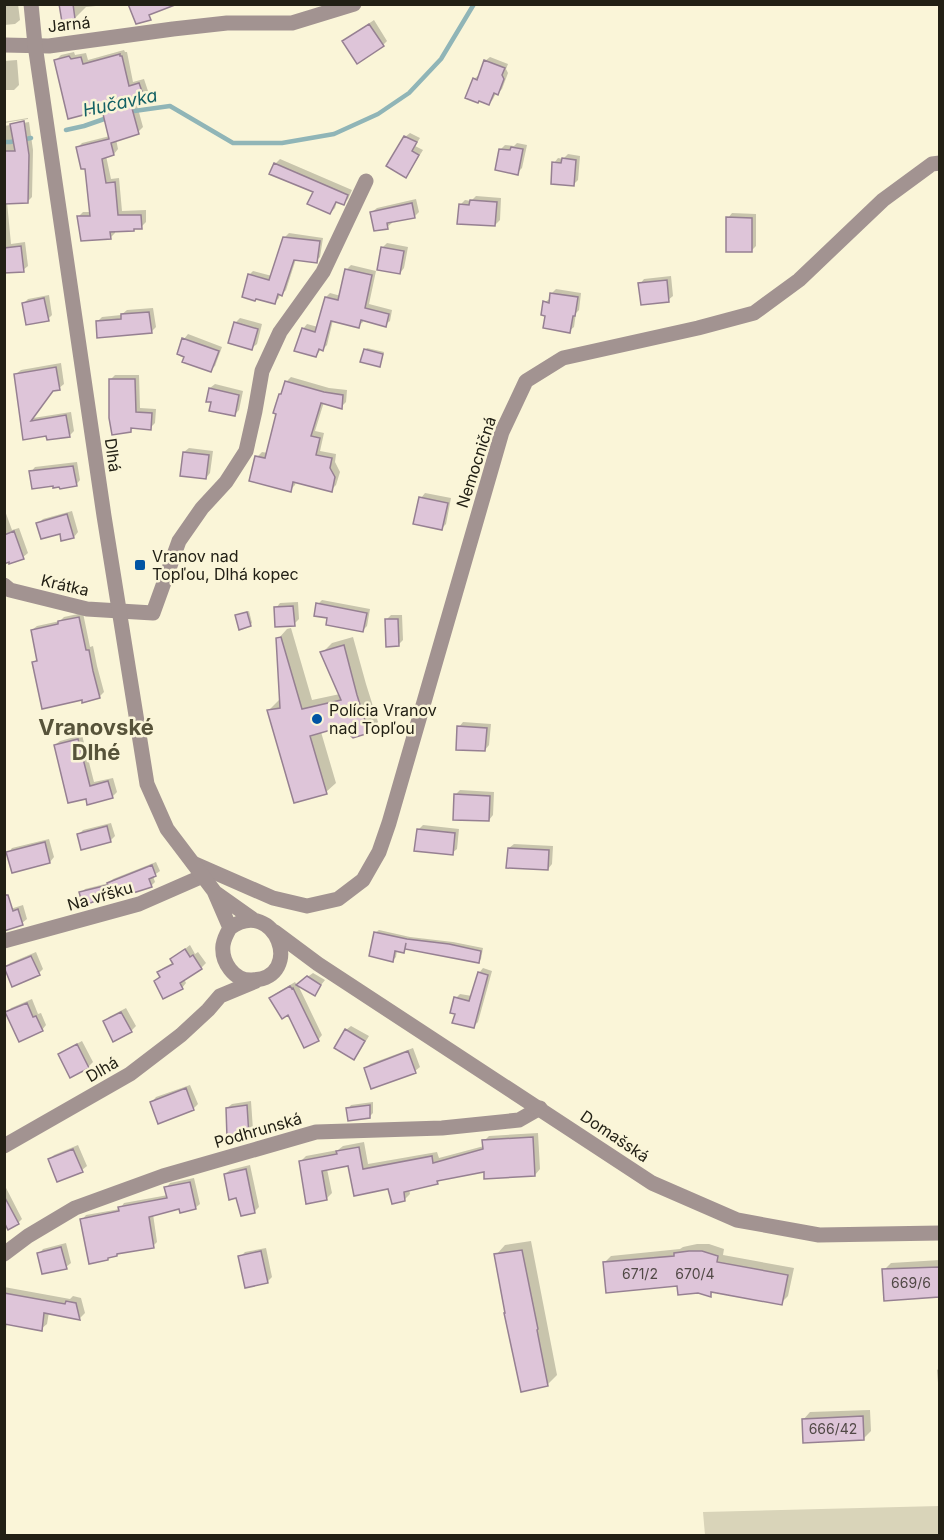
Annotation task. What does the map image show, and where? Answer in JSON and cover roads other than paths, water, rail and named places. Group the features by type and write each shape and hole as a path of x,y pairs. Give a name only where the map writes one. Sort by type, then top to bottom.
{"street":[{"name":"Dlhá","path":"31,4 97,470 147,784 167,829 214,891"},
{"name":"Jarná","path":"4,45 49,46 227,23 292,23 351,7 354,4"},
{"name":"Nemocničná","path":"192,863 273,898 307,906 338,899 363,880 379,852 389,823 502,432 526,381 563,358 699,328 754,313 799,279 883,200 932,164 939,163"},
{"path":"119,611 153,613 179,541 202,508 226,482 246,452 262,371 280,332 323,272 366,181"},
{"name":"Krátka","path":"4,585 10,590 87,609 119,611"},
{"name":"Na vŕšku","path":"4,941 139,904 203,876"},
{"path":"230,928 214,891 214,883 219,880 235,883"},
{"path":"214,891 254,920"},
{"path":"245,920 264,923 278,939 281,948 280,962 271,974 219,996 223,979 223,947 230,928 237,922 245,920"},
{"name":"Domašská","path":"273,931 652,1183 737,1220 819,1235 939,1233"},
{"path":"280,962 309,957"},
{"path":"224,958 229,968 237,976 248,981 259,980"},
{"name":"Dlhá","path":"4,1146 130,1074 181,1035 208,1010 219,996"},
{"name":"Podhrunská","path":"4,1254 28,1236 75,1208 163,1176 316,1132 442,1128 519,1120 540,1108"}],"waterway":[{"name":"Hučavka","path":"127,112 170,106 233,143 282,143 334,134 378,114 409,93 441,59 474,4"},
{"name":"Hučavka","path":"66,130 107,118"},
{"name":"Hučavka","path":"4,142 31,138"}],"place":[{"name":"Vranov nad Topľou, Dlhá kopec","path":"140,565"},
{"name":"Polícia Vranov nad Topľou","path":"317,719"}],"district":[{"name":"Vranovské Dlhé","path":"96,740"}]}
